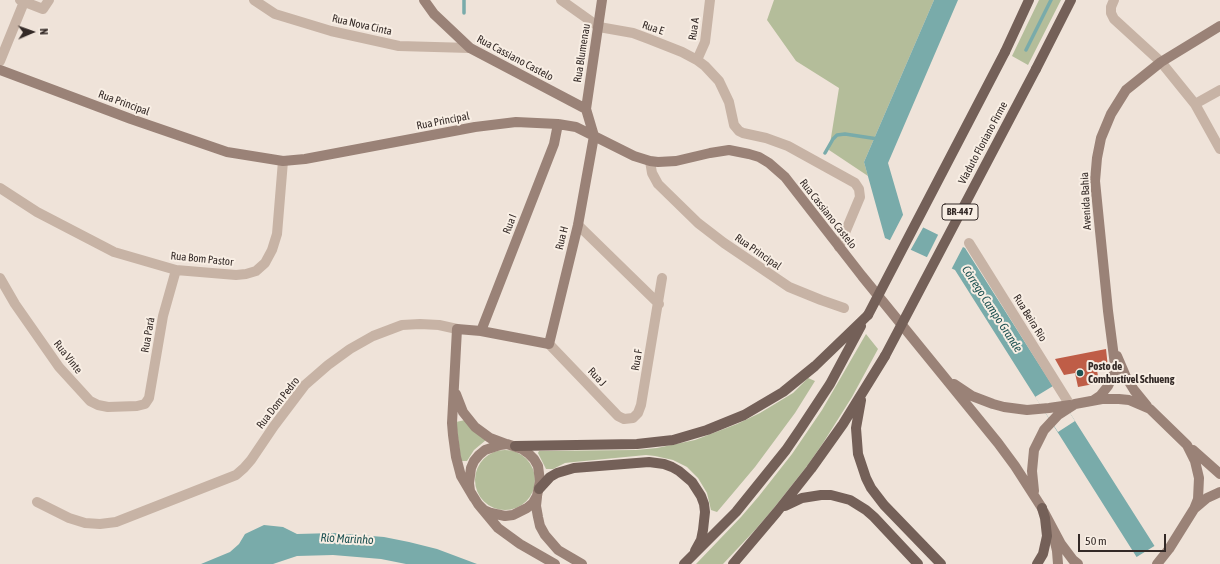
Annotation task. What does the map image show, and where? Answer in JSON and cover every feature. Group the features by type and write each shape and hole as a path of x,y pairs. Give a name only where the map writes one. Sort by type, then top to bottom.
{"main road":[{"name":"Rua Cassiano Castelo","path":"424,0 434,14 470,48 586,109"},
{"name":"Rua Blumenau","path":"586,109 602,0"},
{"name":"Viaduto Floriano Firme","path":"860,326 868,315 1005,52 1029,0"},
{"name":"Viaduto Floriano Firme","path":"872,377 885,356 1071,0"},
{"name":"Avenida Bahia","path":"1150,409 1134,390 1126,377 1115,350 1108,310 1097,207 1095,181 1097,158 1101,138 1111,114 1126,90 1161,62 1220,26"},
{"name":"Rua Principal","path":"0,70 131,119 227,152 283,161 305,159 497,123 516,122 558,124 576,127 634,156 650,161"},
{"path":"586,109 594,136"},
{"name":"Rua I","path":"481,332 554,144 558,124"},
{"name":"Rua H","path":"549,344 578,225 594,136"},
{"name":"Rua Cassiano Castelo","path":"650,161 676,161 729,150 759,157 769,163 785,178 839,248 998,443 1019,471 1042,508"},
{"path":"555,564 508,536 488,516 476,501 470,491 469,476 474,461 485,450 492,447 511,445 637,444 673,440 708,430 744,415 783,392 860,326"},
{"path":"688,561 736,512 786,450 826,389 860,326"},
{"path":"457,329 452,423 454,449 461,476 476,501 484,510 498,516 513,515 527,508 533,503 538,493 550,477 557,473 574,468 649,462 664,464 683,474 692,482 704,504 705,516 703,530 697,549 688,561"},
{"name":"Rua Dom Pedro","path":"457,329 549,344"},
{"name":"Avenida Bahia","path":"1094,400 1100,396 1108,386 1114,373 1115,365 1112,335"},
{"name":"Rua Cassiano Castelo","path":"944,376 953,384 972,396 993,404 1016,409 1027,410 1069,406 1094,400 1111,398 1130,400 1150,409"},
{"path":"872,377 861,401 857,421 858,454 862,467 871,488 881,501 941,564"},
{"name":"BR-447","path":"733,564 777,512 815,463 843,424 872,377"},
{"path":"455,384 459,403 468,420 482,433 498,442 522,449 534,459 540,474 538,493 538,517 540,526 545,535 558,550 582,564"},
{"path":"1037,564 1043,554 1047,536 1046,518 1032,482 1032,460 1034,450 1038,440 1051,421 1069,406"},
{"path":"1150,409 1187,445 1220,474"},
{"path":"1157,564 1165,555 1198,499 1199,478 1196,461 1187,445"},
{"path":"1194,508 1207,498 1220,492"},
{"path":"777,512 793,502 812,496 831,495 850,500 874,517 918,564"},
{"path":"1042,508 1061,544 1073,560 1078,564"},
{"path":"1052,526 1058,564"}],"street":[{"path":"0,61 22,1 43,9 49,0"},
{"name":"Rua Nova Cinta","path":"254,0 275,14 338,32 399,46 470,48"},
{"path":"561,0 599,27"},
{"name":"Rua A","path":"697,60 705,42 710,0"},
{"path":"1114,0 1111,7 1111,13 1114,19 1161,62 1195,104 1220,149"},
{"name":"Rua E","path":"599,27 649,38 676,49 697,60 719,81 729,102 734,125 739,131 766,138 788,146 851,180 859,189 860,197 839,248"},
{"path":"1195,104 1220,90"},
{"name":"Rua Bom Pastor","path":"0,188 37,212 114,252 176,270 236,275 256,271 265,263 272,250 277,234 283,161"},
{"name":"Rua Principal","path":"650,161 652,173 658,184 698,222 724,243 789,287 844,308"},
{"path":"578,225 659,304"},
{"name":"Rua Beira Rio","path":"969,243 1069,406"},
{"name":"Rua Pará","path":"144,404 149,398 163,316 176,270"},
{"name":"Rua Vinte","path":"0,278 15,304 59,366 90,401 98,405 108,407 137,406 144,404"},
{"name":"Rua F","path":"633,418 638,413 640,405 659,304 662,278"},
{"name":"Rua Dom Pedro","path":"37,502 69,518 85,523 100,524 116,522 236,475 251,460 274,426 306,385 328,365 350,349 373,336 402,325 439,325 457,329"},
{"name":"Rua J","path":"549,344 618,416 624,419 633,418"}],"green space":[{"path":"774,0 934,0 864,162 868,176 829,150 839,88 796,61 767,20"},
{"path":"1039,0 1061,0 1028,65 1012,56"},
{"path":"866,334 878,349 852,397 807,466 755,530 723,564 696,564 741,517 792,454 822,410"},
{"path":"808,378 815,381 795,413 755,467 717,512 711,510 707,493 698,478 687,467 673,460 646,455 565,463 553,469 546,469 538,453 539,451 636,450 657,448 695,440 737,424 760,413 793,393"},
{"path":"465,420 486,440 474,450 467,461 461,461 456,422"},
{"path":"499,450 511,450 522,455 530,463 535,474 533,492 522,505 511,510 499,510 488,505 480,497 475,486 475,474 480,463 488,455"}],"water":[{"name":"Córrego Campo Grande","path":"934,0 958,0 888,163 904,218 965,248 1166,564 1141,564 955,270 885,238 864,162"},
{"name":"Rio Marinho","path":"264,525 283,527 297,534 334,533 384,537 437,549 477,564 406,564 381,559 333,555 297,556 273,564 201,564 230,552 239,544 245,534"}],"pier":[{"path":"904,213 905,217 924,226 910,251 889,242"},
{"path":"939,233 964,245 951,270 926,259"},
{"path":"1053,386 1075,421 1058,432 1035,397"},
{"path":"1156,545 1168,564 1139,564 1135,558"}],"building":[{"path":"1106,349 1108,368 1097,370 1099,383 1078,387 1075,373 1064,375 1055,359"}],"waterway":[{"path":"464,0 464,13"},
{"path":"1026,50 1051,0"},
{"path":"825,153 837,135 845,134 878,139"}],"place":[{"name":"Posto de Combustível Schueng","path":"1080,373"}]}
